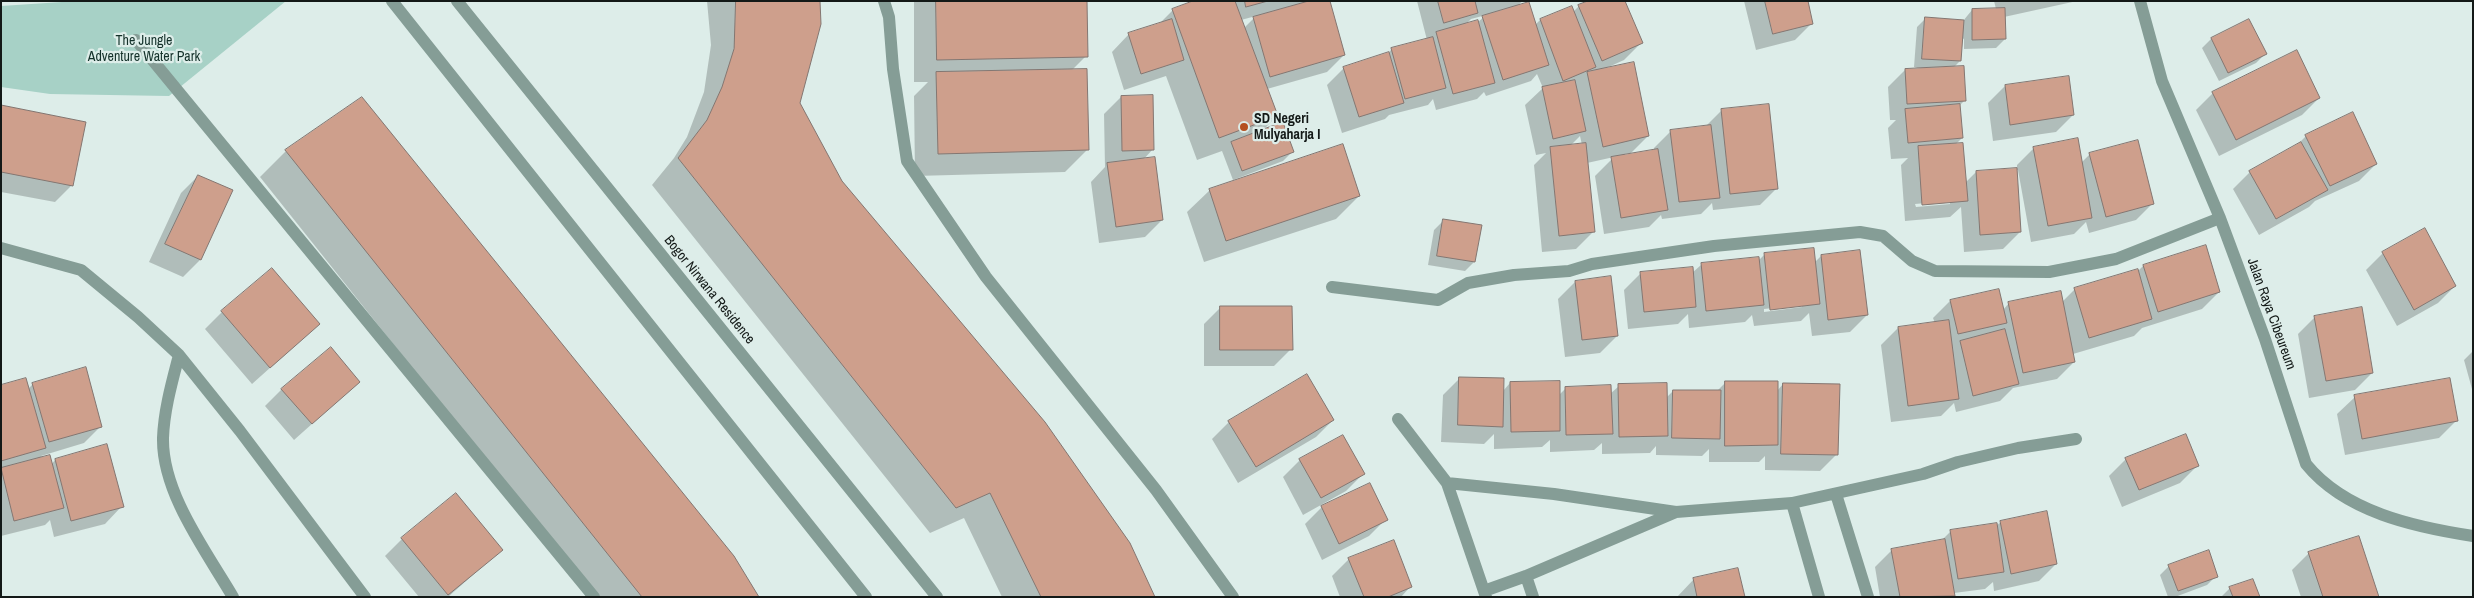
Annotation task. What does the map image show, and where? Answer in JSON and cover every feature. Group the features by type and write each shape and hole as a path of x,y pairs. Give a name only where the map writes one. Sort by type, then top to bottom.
{"street":[{"path":"392,1 866,597"},
{"name":"Bogor Nirwana Residence","path":"456,1 938,597"},
{"path":"884,1 889,17 893,69 907,161 986,277 1156,490 1233,597"},
{"name":"Jalan Raya Cibeureum","path":"2140,1 2162,81 2220,218 2266,339 2306,464 2319,480 2349,501 2420,528 2473,536"},
{"path":"136,40 594,597"},
{"path":"1332,287 1438,300 1468,284 1514,275 1569,271 1592,264 1714,246 1860,232 1883,236 1912,260 1935,271 2049,272 2116,259 2220,218"},
{"path":"1,248 81,270 138,317 179,355 240,431 364,597"},
{"path":"179,355 168,400 163,439 169,478 190,525 233,597"},
{"path":"1398,419 1447,482 1485,594 1676,512"},
{"path":"1447,482 1554,494 1676,512 1792,503 1923,474 1958,462 2018,448 2076,438"},
{"path":"1836,494 1868,597"},
{"path":"1792,503 1819,597"},
{"path":"1526,576 1533,597"}],"green space":[{"name":"The Jungle Adventure Water Park","path":"77,1 286,1 169,96 50,94 1,87 1,6"}],"building":[{"path":"736,1 820,1 821,24 800,103 842,181 1045,422 1130,543 1155,597 1041,597 990,493 956,508 678,158 707,120 722,87 734,49"},
{"path":"936,1 1087,1 1088,57 937,60"},
{"path":"1193,1 1235,1 1278,116 1219,138 1172,9"},
{"path":"1245,1 1268,1 1246,7"},
{"path":"1309,1 1330,1 1345,55 1270,77 1253,17"},
{"path":"1438,1 1475,1 1478,13 1444,23"},
{"path":"1588,1 1625,1 1643,43 1602,61 1578,5"},
{"path":"1765,1 1808,1 1813,24 1773,34"},
{"path":"1529,2 1549,65 1503,80 1482,16"},
{"path":"1572,6 1596,67 1563,81 1540,19"},
{"path":"2005,8 2006,39 1972,40 1972,9"},
{"path":"1925,17 1964,20 1961,61 1922,59"},
{"path":"1172,19 1184,60 1141,74 1128,33"},
{"path":"2249,19 2267,54 2228,73 2211,38"},
{"path":"1478,20 1495,83 1453,94 1436,32"},
{"path":"1433,37 1446,88 1405,99 1391,48"},
{"path":"2297,50 2320,98 2236,140 2212,92"},
{"path":"1389,52 1404,103 1359,117 1343,67"},
{"path":"1634,62 1649,136 1603,147 1587,72"},
{"path":"1964,66 1966,101 1907,104 1905,69"},
{"path":"1087,69 1089,150 938,154 936,72"},
{"path":"2069,76 2074,115 2010,125 2005,85"},
{"path":"1575,80 1586,131 1553,139 1542,87"},
{"path":"1153,95 1154,150 1122,151 1121,96"},
{"path":"362,97 734,556 759,597 642,597 285,150"},
{"path":"1769,104 1778,189 1730,194 1721,109"},
{"path":"1960,104 1963,138 1908,143 1905,109"},
{"path":"1,105 86,122 73,186 1,172"},
{"path":"2353,112 2377,164 2330,186 2305,135"},
{"path":"1283,122 1294,152 1242,171 1231,142"},
{"path":"1711,125 1720,198 1679,202 1670,130"},
{"path":"2078,138 2092,218 2048,226 2033,147"},
{"path":"2138,140 2154,204 2106,217 2089,153"},
{"path":"2301,142 2328,190 2276,219 2249,171"},
{"path":"1586,143 1595,232 1559,236 1550,147"},
{"path":"1963,143 1968,201 1922,205 1918,146"},
{"path":"1343,144 1360,196 1226,241 1209,189"},
{"path":"1658,149 1668,210 1621,218 1611,157"},
{"path":"1155,157 1163,220 1116,227 1107,163"},
{"path":"2017,168 2021,232 1980,235 1976,171"},
{"path":"198,175 233,190 201,260 165,244"},
{"path":"1443,219 1482,225 1475,262 1437,256"},
{"path":"2425,228 2456,286 2414,310 2382,252"},
{"path":"2206,245 2220,292 2158,312 2143,265"},
{"path":"1814,248 1820,304 1770,310 1764,253"},
{"path":"1860,250 1868,315 1828,320 1821,255"},
{"path":"1759,257 1764,305 1706,311 1701,263"},
{"path":"1693,267 1696,307 1644,312 1640,272"},
{"path":"272,268 320,324 270,368 221,311"},
{"path":"2138,269 2152,319 2089,338 2074,288"},
{"path":"1611,276 1618,336 1582,340 1575,281"},
{"path":"1999,289 2007,323 1958,334 1950,300"},
{"path":"2061,291 2075,362 2023,373 2008,302"},
{"path":"1220,306 1292,306 1293,350 1220,350"},
{"path":"2362,307 2373,373 2326,381 2314,316"},
{"path":"1949,320 1959,399 1908,406 1898,327"},
{"path":"2005,329 2019,384 1973,396 1960,341"},
{"path":"331,347 360,382 312,424 281,389"},
{"path":"86,367 102,427 49,442 32,383"},
{"path":"1307,374 1334,420 1256,467 1228,421"},
{"path":"1459,377 1504,378 1503,427 1458,425"},
{"path":"26,378 46,448 1,461 1,385"},
{"path":"2450,378 2458,421 2362,439 2354,395"},
{"path":"1560,381 1560,431 1511,432 1510,382"},
{"path":"1725,381 1778,381 1778,445 1725,446"},
{"path":"1667,383 1668,436 1619,437 1618,384"},
{"path":"1783,383 1840,384 1838,455 1781,454"},
{"path":"1611,385 1613,434 1566,435 1565,387"},
{"path":"1673,390 1721,390 1720,439 1672,438"},
{"path":"2186,434 2199,466 2139,490 2125,458"},
{"path":"1343,435 1365,474 1321,498 1299,459"},
{"path":"107,444 124,507 71,521 55,459"},
{"path":"50,455 64,508 14,521 1,468"},
{"path":"1370,483 1388,520 1339,544 1321,506"},
{"path":"456,493 503,550 448,595 401,538"},
{"path":"2047,511 2057,564 2011,574 2000,521"},
{"path":"1997,523 2004,572 1958,579 1950,530"},
{"path":"2359,536 2379,597 2323,597 2308,552"},
{"path":"1945,539 1955,596 1900,597 1891,549"},
{"path":"1394,540 1412,587 1388,597 1364,597 1348,558"},
{"path":"2209,550 2218,577 2178,591 2168,565"},
{"path":"1738,568 1745,597 1697,597 1693,578"},
{"path":"2253,579 2260,597 2233,597 2229,587"}],"place":[{"name":"SD Negeri Mulyaharja I","path":"1244,127"}]}
